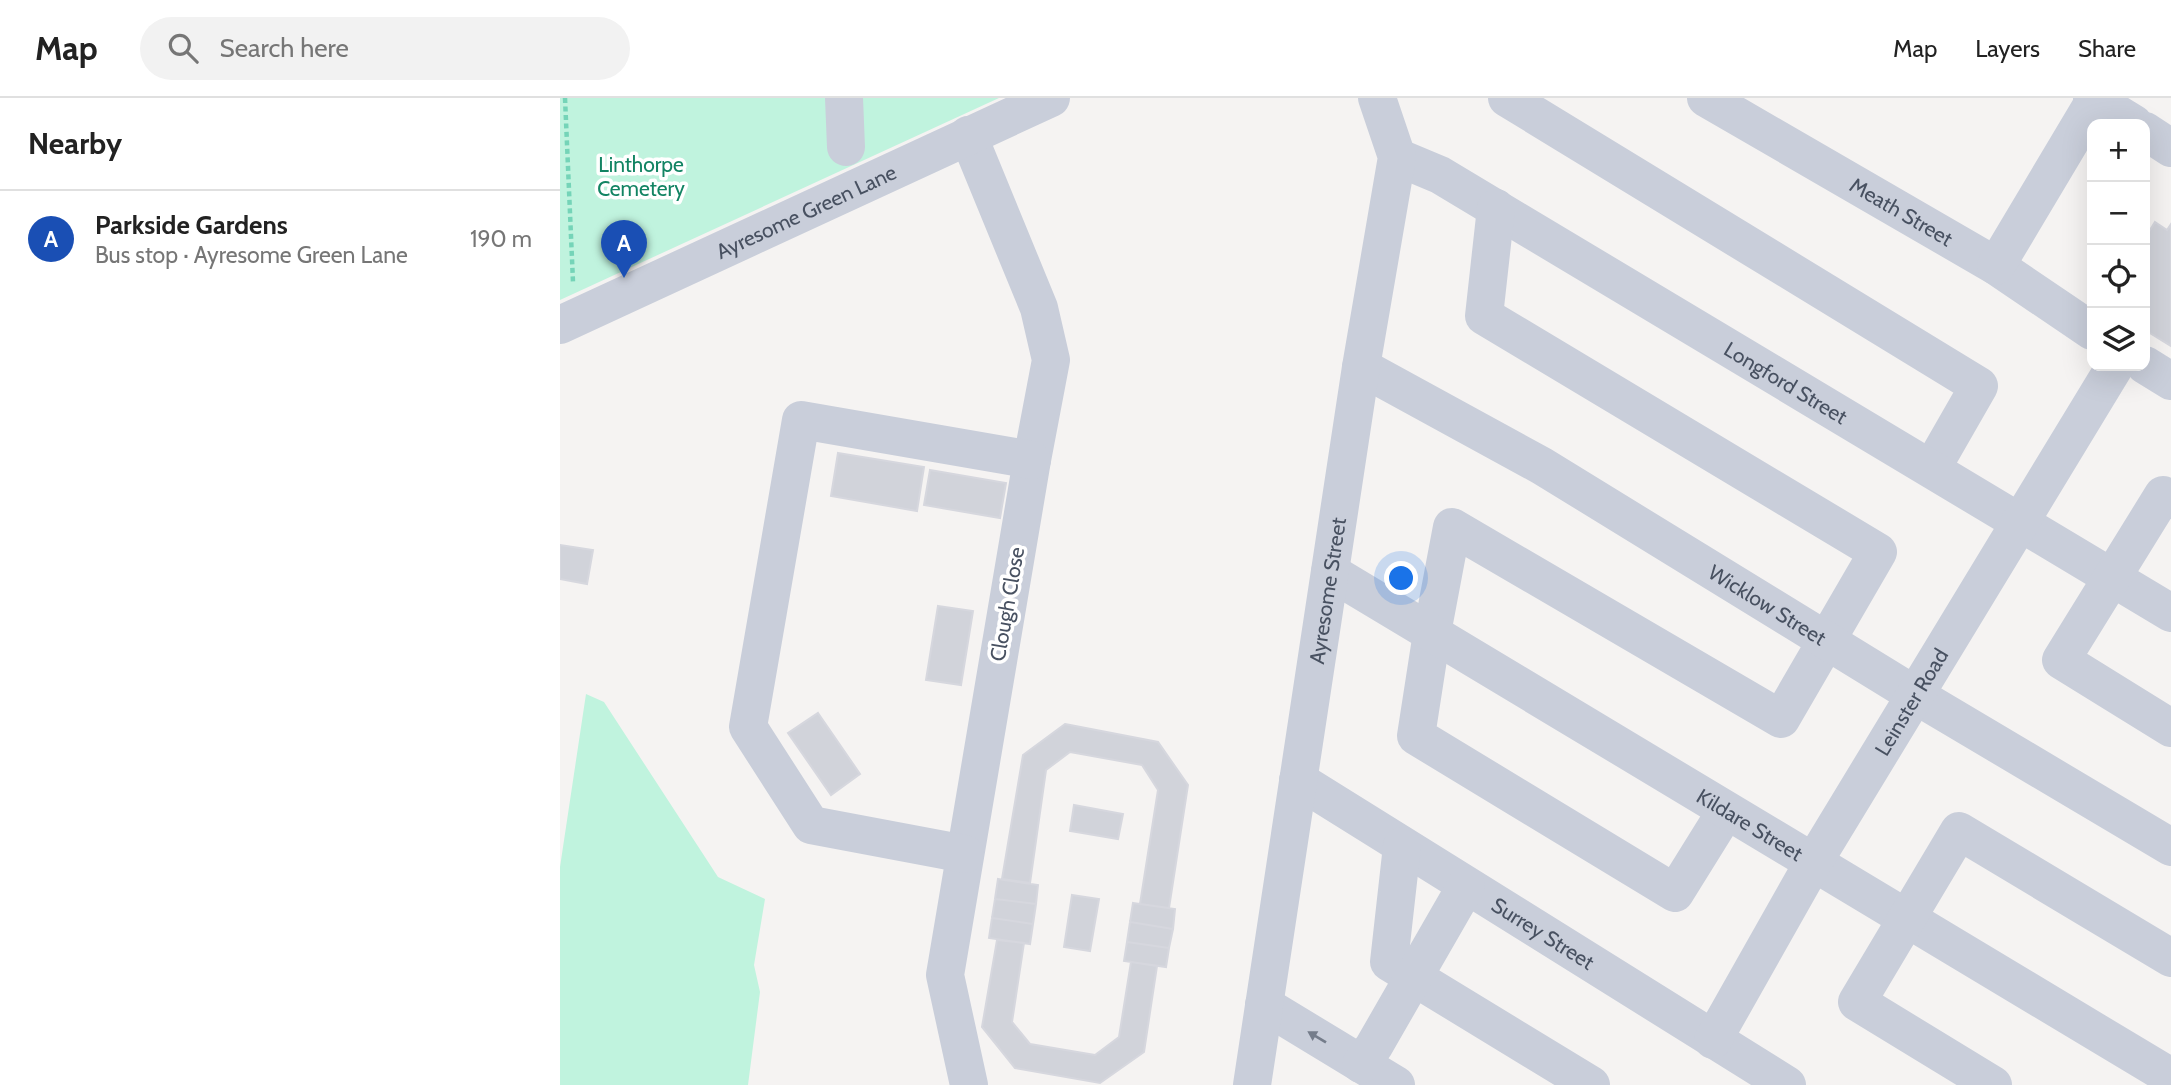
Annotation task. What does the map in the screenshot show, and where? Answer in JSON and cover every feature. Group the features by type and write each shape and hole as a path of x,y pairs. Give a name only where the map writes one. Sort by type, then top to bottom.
{"street":[{"path":"844,98 846,147"},
{"name":"Ayresome Green Lane","path":"568,321 1051,98"},
{"name":"Ayresome Street","path":"1252,1085 1361,367 1396,157 1377,98"},
{"path":"1507,98 1979,386 1932,468"},
{"name":"Meath Street","path":"1706,98 1996,266 2087,328"},
{"path":"1996,266 2093,99 2126,119"},
{"path":"2150,134 2171,148"},
{"name":"Clough Close","path":"968,135 1039,308 1051,360 945,975 969,1085"},
{"name":"Longford Street","path":"1396,157 1440,174 2171,613"},
{"path":"1496,208 1484,316 1878,552 1781,719 1452,527 1416,736 1675,893 1726,811"},
{"name":"Wicklow Street","path":"1361,367 1542,466 1915,695 2171,847"},
{"path":"2150,368 2171,381"},
{"name":"Leinster Road","path":"1713,1040 1812,863 2112,371"},
{"path":"965,854 811,825 748,727 801,419 1032,460"},
{"path":"2171,500 2163,495 2062,660 2171,728"},
{"name":"Kildare Street","path":"1330,572 2171,1077"},
{"name":"Surrey Street","path":"1298,780 1787,1085"},
{"path":"1993,1085 1857,1002 1959,831 2171,958"},
{"path":"1402,846 1389,962 1591,1085"},
{"path":"1362,1064 1466,886"},
{"path":"1264,1004 1396,1085"}],"path":[{"path":"565,98 568,321"}],"green space":[{"name":"Linthorpe Cemetery","path":"560,98 999,98 560,300"},
{"path":"586,694 604,702 718,877 765,899 754,965 760,992 748,1085 560,1085 560,867"}],"building":[{"path":"2155,222 2167,230 2171,224 2171,346 2150,333 2150,230"},
{"path":"838,453 924,467 917,511 831,496"},
{"path":"930,470 1006,483 1000,518 924,505"},
{"path":"560,545 593,550 587,584 560,579"},
{"path":"938,606 973,611 961,685 926,680"},
{"path":"818,713 860,774 831,795 788,733"},
{"path":"1065,724 1158,742 1188,785 1169,908 1140,904 1158,790 1142,765 1070,752 1046,770 1030,883 1002,879 1023,755"},
{"path":"1074,805 1123,814 1118,839 1070,831"},
{"path":"998,879 1038,885 1036,904 995,899"},
{"path":"1072,895 1099,899 1090,951 1064,947"},
{"path":"995,899 1036,904 1033,924 992,918"},
{"path":"1133,903 1175,909 1173,929 1130,922"},
{"path":"992,918 1033,924 1030,944 989,938"},
{"path":"1130,922 1173,929 1169,948 1127,942"},
{"path":"997,940 1024,943 1012,1022 1030,1044 1095,1055 1119,1037 1131,962 1157,966 1144,1052 1100,1083 1015,1068 982,1027"},
{"path":"1127,942 1169,948 1166,967 1124,961"}],"place":[{"name":"Parkside Gardens","path":"624,278"}]}
